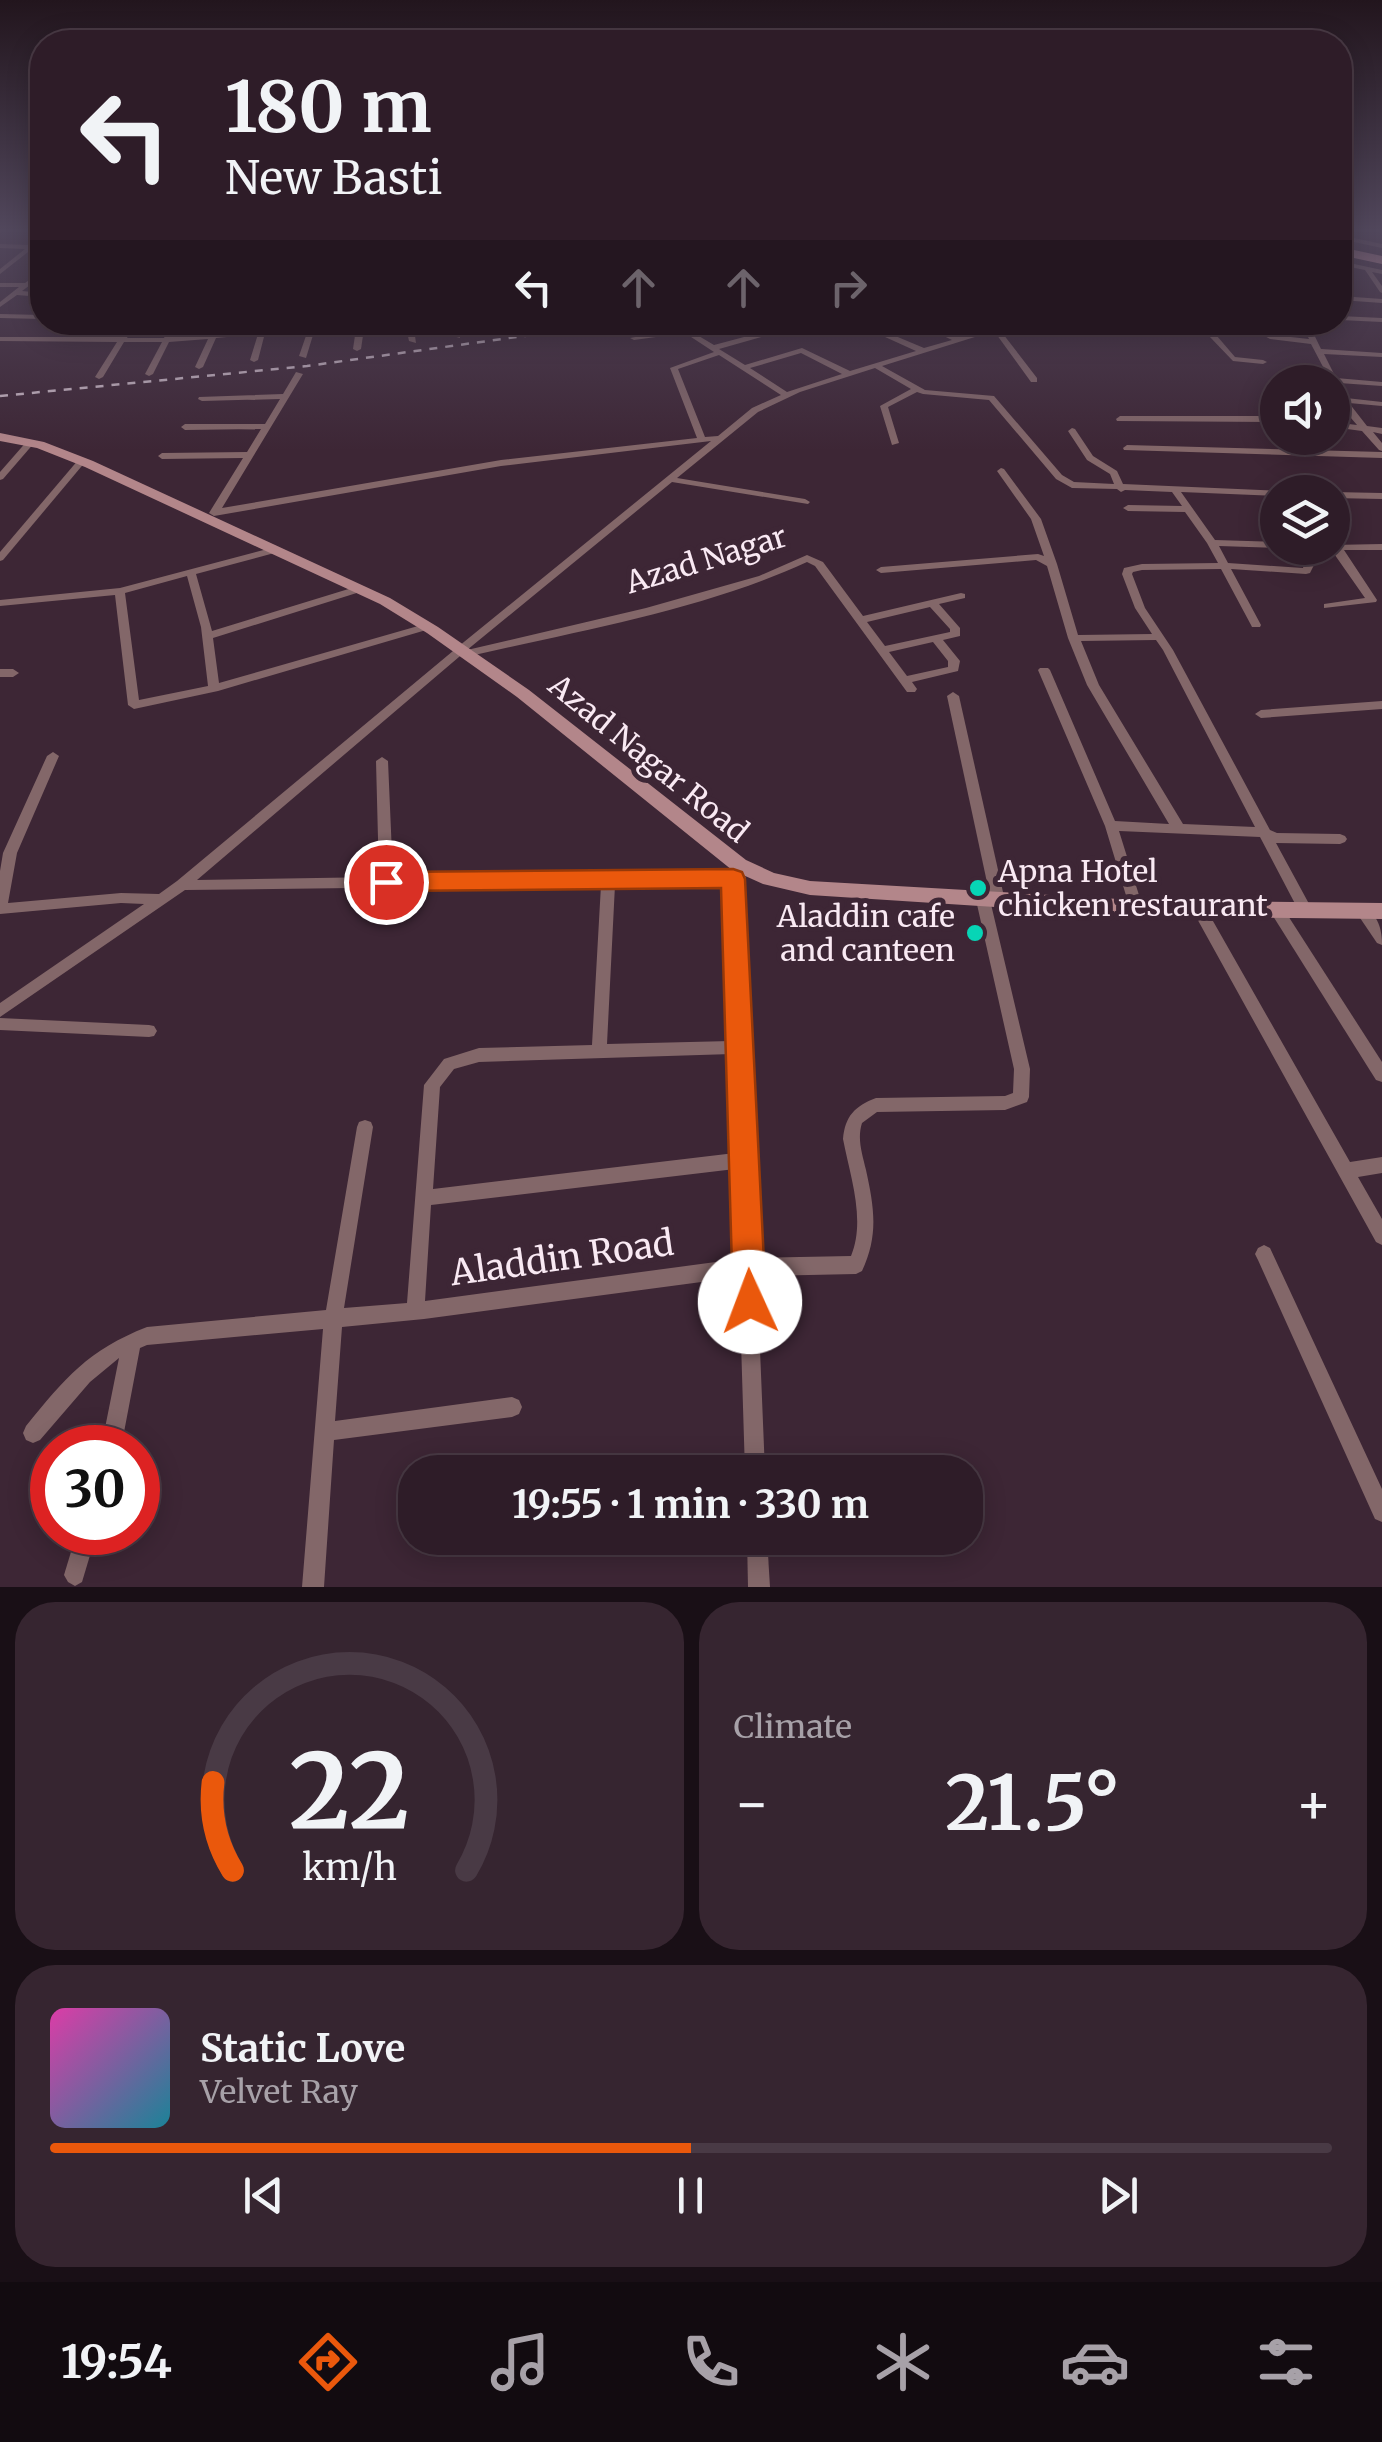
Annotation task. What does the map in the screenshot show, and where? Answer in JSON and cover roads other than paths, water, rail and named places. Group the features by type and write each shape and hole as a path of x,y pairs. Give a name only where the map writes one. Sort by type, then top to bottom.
{"street":[{"path":"0,316 28,317"},
{"path":"7,341 28,317"},
{"path":"1352,319 1382,320"},
{"path":"77,341 84,335"},
{"path":"99,378 125,335"},
{"path":"149,374 170,335"},
{"path":"199,367 213,335"},
{"path":"7,341 248,335"},
{"path":"254,360 260,335"},
{"path":"303,356 311,335"},
{"path":"357,349 359,335"},
{"path":"412,335 414,341"},
{"path":"634,338 656,335"},
{"path":"692,335 784,394"},
{"path":"702,439 674,368 763,335"},
{"path":"947,335 959,340"},
{"path":"0,1010 182,885 718,438 784,394 976,335"},
{"path":"1000,335 1034,380"},
{"path":"1211,335 1233,359 1263,362"},
{"path":"1270,335 1317,347 1382,355"},
{"path":"1311,335 1326,365"},
{"path":"887,336 923,351"},
{"path":"743,368 802,350 849,374"},
{"path":"876,366 917,390 992,398 1065,482 1082,487 1260,492"},
{"path":"212,516 299,374"},
{"path":"1350,381 1382,384"},
{"path":"895,443 884,406 917,390"},
{"path":"202,399 286,396"},
{"path":"1350,401 1382,404"},
{"path":"1350,407 1382,452"},
{"path":"1120,419 1260,419"},
{"path":"185,427 268,426"},
{"path":"1350,426 1382,430"},
{"path":"1072,431 1090,458 1114,473 1121,488"},
{"name":"Azad Nagar Road","path":"0,438 31,442 212,516 429,626 567,724 728,857 758,874 810,888 990,901 1200,911 1382,911"},
{"path":"212,516 501,463 718,438"},
{"path":"0,477 31,442"},
{"path":"1126,448 1382,452"},
{"path":"162,456 250,455"},
{"path":"3,552 82,462"},
{"path":"1000,471 1036,519 1073,638 1100,698 1179,829"},
{"path":"668,480 805,502"},
{"path":"1176,490 1212,543 1256,625"},
{"path":"1350,495 1382,496"},
{"path":"1128,508 1188,508"},
{"path":"1212,543 1260,544"},
{"path":"1350,547 1382,548"},
{"path":"0,603 120,591 274,550"},
{"path":"881,570 1029,557 1046,559 1052,564"},
{"name":"Azad Nagar","path":"467,651 687,600 763,578 806,558 819,564 907,684 954,668 954,661 936,639"},
{"path":"1307,913 1160,636 1140,608 1128,570 1224,566 1306,572 1308,565"},
{"path":"1328,606 1372,600 1348,565"},
{"path":"191,574 207,636 214,688"},
{"path":"207,636 360,589"},
{"path":"120,591 132,702 141,705 429,626"},
{"path":"860,620 961,596"},
{"path":"883,650 958,631 932,603"},
{"path":"1073,638 1160,636"},
{"path":"1044,670 1111,826 1136,908"},
{"path":"953,696 990,901"},
{"path":"1261,714 1382,704"},
{"path":"53,756 10,852 0,908 121,898 162,899"},
{"path":"382,760 386,882"},
{"path":"1111,826 1340,839"},
{"path":"182,885 733,879 758,874"},
{"path":"733,879 754,1455"},
{"path":"599,1051 608,880"},
{"name":"Aladdin Road","path":"40,1425 82,1372 132,1341 174,1333 415,1311 701,1271 856,1265 864,1254 866,1236 851,1139 851,1124 859,1112 876,1105 1005,1102 1020,1097 1022,1069 990,901"},
{"path":"1200,911 1382,1236"},
{"path":"1278,912 1382,1075"},
{"path":"1363,912 1382,939"},
{"path":"0,1024 148,1031"},
{"path":"415,1311 432,1086 449,1064 479,1055 740,1047"},
{"path":"313,1587 332,1320 365,1127"},
{"path":"424,1198 744,1160"},
{"path":"1344,1171 1382,1165"},
{"path":"1264,1254 1382,1512"},
{"path":"115,1425 132,1341"},
{"path":"324,1432 512,1407"},
{"path":"75,1575 81,1555"},
{"path":"757,1555 758,1587"}],"railway":[{"path":"0,396 307,366 531,335"}],"place":[{"name":"Apna Hotel chicken restaurant","path":"978,888"},
{"name":"Aladdin cafe and canteen","path":"975,933"}]}
